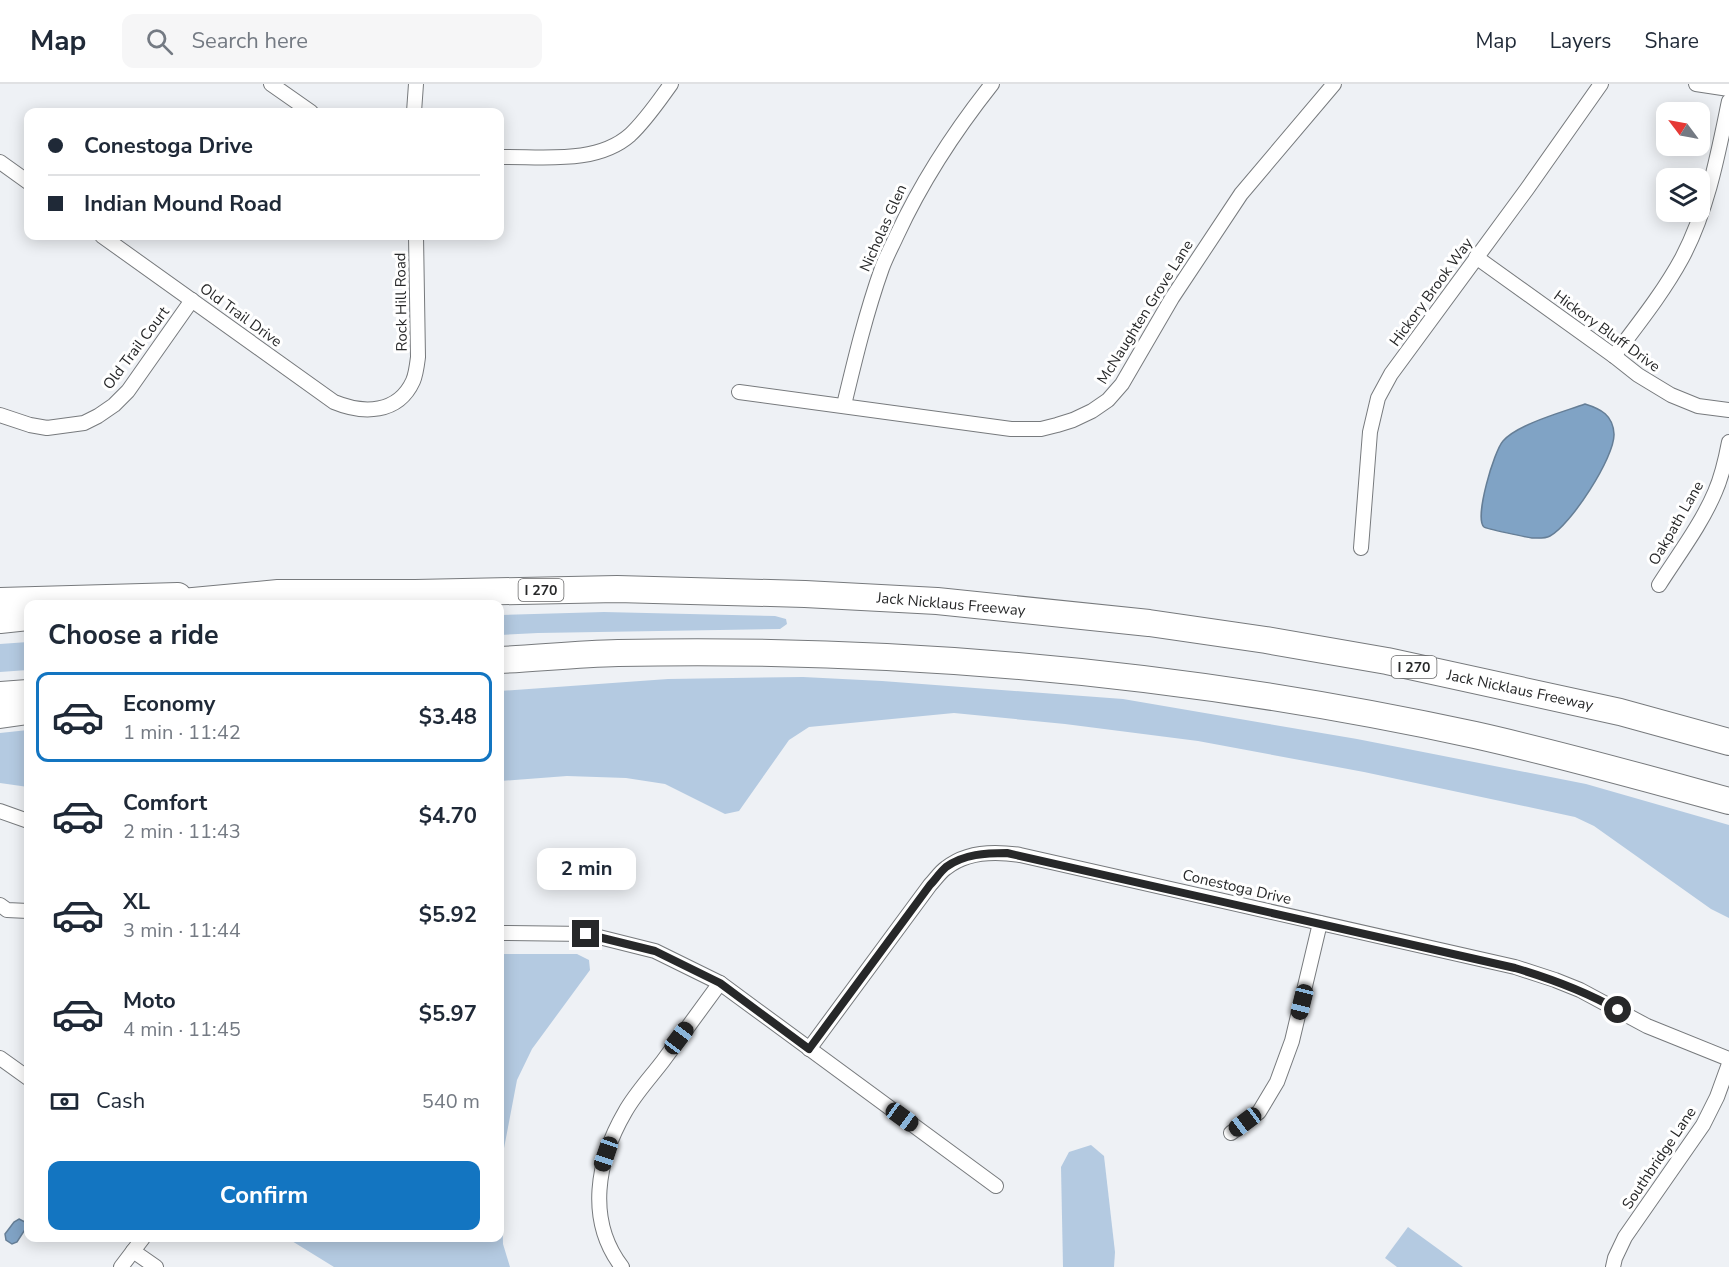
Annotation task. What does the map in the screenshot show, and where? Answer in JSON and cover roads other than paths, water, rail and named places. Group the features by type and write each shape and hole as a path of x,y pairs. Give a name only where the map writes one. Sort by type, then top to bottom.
{"highway":[{"name":"Jack Nicklaus Freeway","path":"204,600 278,593 617,589 711,590 936,601 1149,623 1387,661 1620,712 1729,742"},
{"path":"0,600 278,593"},
{"path":"0,620 24,617"},
{"path":"504,660 616,653 795,653 928,659 1062,670 1235,691 1474,735 1595,764 1729,801"},
{"path":"0,695 24,693"},
{"path":"0,715 24,712"}],"street":[{"path":"271,84 305,108"},
{"path":"414,108 416,84"},
{"path":"504,157 573,156 613,147 629,136 644,120 671,84"},
{"name":"Nicholas Glen","path":"844,405 867,311 883,265 922,183 969,113 992,84"},
{"name":"McNaughten Grove Lane","path":"739,392 1011,429 1041,429 1073,420 1092,411 1108,400 1122,384 1172,298 1241,194 1334,84"},
{"name":"Hickory Brook Way","path":"1361,548 1370,432 1378,398 1391,374 1601,84"},
{"path":"1696,84 1729,88"},
{"path":"1614,356 1666,285 1683,256 1706,202 1729,101"},
{"path":"0,162 24,179"},
{"name":"Old Trail Drive","path":"108,240 334,402 350,409 366,410"},
{"name":"Rock Hill Road","path":"366,410 381,408 397,399 406,392 415,375 418,357 416,240"},
{"name":"Hickory Bluff Drive","path":"1476,256 1638,375 1671,395 1698,406 1729,410"},
{"name":"Old Trail Court","path":"0,415 47,428 84,423 98,416 128,391 192,300"},
{"name":"Oakpath Lane","path":"1659,585 1687,542 1715,492 1729,442"},
{"path":"0,811 24,820"},
{"name":"Conestoga Drive","path":"809,1049 930,885 946,867 984,853 1020,855 1515,968 1580,990 1647,1026 1729,1059"},
{"path":"0,905 7,910 24,911"},
{"path":"1231,1133 1259,1112 1277,1082 1292,1041 1320,923"},
{"path":"504,933 586,934 655,951 720,983 996,1186"},
{"path":"622,1267 616,1260 604,1232 598,1203 601,1169 612,1138 626,1111 720,983"},
{"path":"0,1058 24,1075"},
{"name":"Southbridge Lane","path":"1613,1267 1615,1258 1626,1238 1703,1125 1717,1097 1729,1064"},
{"path":"121,1267 140,1242"},
{"path":"134,1251 156,1267"}]}
